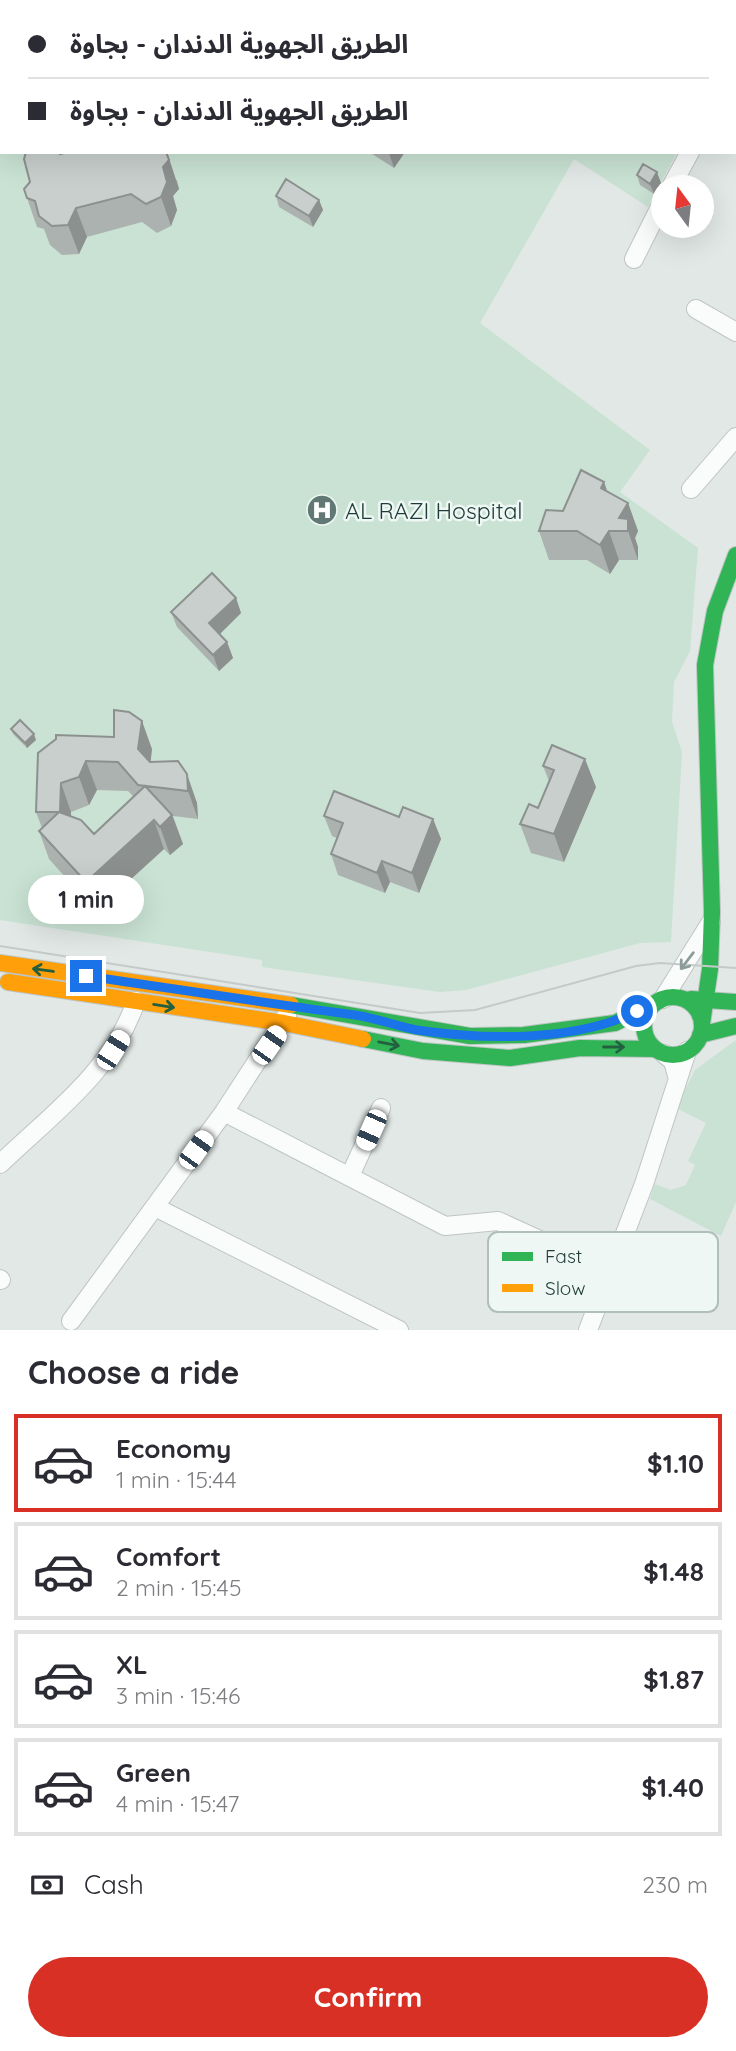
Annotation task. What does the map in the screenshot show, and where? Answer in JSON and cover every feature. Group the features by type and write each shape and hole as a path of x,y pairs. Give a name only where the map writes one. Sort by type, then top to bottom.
{"main road":[{"path":"0,963 287,1015 423,1051 510,1058 580,1048 687,1051 701,1029 706,1000 711,922 712,859 704,681 707,645 715,611 736,555"},
{"path":"0,980 136,1001 287,1015 470,1037 524,1035 615,1023 663,999 736,1002"},
{"path":"659,1051 645,1035 645,1018 655,1004 663,999"},
{"path":"682,999 697,1011 701,1029"},
{"path":"701,1029 736,1026"}],"street":[{"path":"678,175 689,154"},
{"path":"634,259 651,225"},
{"path":"696,309 736,332"},
{"path":"691,489 736,437"},
{"path":"663,999 711,922"},
{"path":"0,1164 93,1075 127,1028 136,1001"},
{"path":"71,1321 224,1112 287,1015"},
{"path":"659,1051 673,1061 678,1079"},
{"path":"626,1232 687,1051"},
{"path":"350,1176 381,1108"},
{"path":"224,1112 445,1226 498,1221 522,1232"},
{"path":"155,1207 399,1330"},
{"path":"588,1330 596,1312"}],"green space":[{"name":"AL RAZI Hospital","path":"0,154 676,154 665,175 651,175 651,201 648,207 574,159 480,323 650,450 620,492 698,548 690,651 674,682 672,722 682,752 671,942 640,943 466,990 440,992 262,967 262,960 0,920"},
{"path":"736,1040 736,1202 721,1236 718,1232 650,1199 655,1184 671,1190 686,1185 695,1165 688,1161 706,1123 676,1108 695,1070"}],"building":[{"path":"25,154 167,154 169,160 163,167 167,182 161,197 146,204 131,194 76,208 68,225 52,226 39,216 35,201 27,198 24,189 30,182 24,159"},
{"path":"643,164 657,172 651,175 650,184 637,175"},
{"path":"286,179 319,200 309,216 276,196"},
{"path":"581,470 604,482 601,488 628,503 619,518 628,519 628,531 609,531 600,545 577,531 539,531 546,510 563,511"},
{"path":"212,573 236,598 209,623 227,642 213,655 171,612"},
{"path":"114,710 129,712 142,721 138,749 150,762 178,761 187,774 188,791 138,785 118,762 86,761 79,777 61,783 60,812 36,812 38,753 56,739 56,735 114,737"},
{"path":"20,720 34,734 25,743 11,729"},
{"path":"552,745 585,759 554,834 520,824 529,804 538,808 554,770 543,766"},
{"path":"145,786 172,815 160,827 154,820 86,882 39,831 59,812 81,820 94,834"},
{"path":"334,791 399,817 403,807 433,819 412,873 382,861 377,873 331,854 343,823 324,816"}],"tram line":[{"path":"0,946 420,1013 475,1010 636,966 660,963 736,968"}],"traffic: fast":[{"path":"702,1024 710,969 712,912 705,665 715,611 736,555"},
{"path":"673,997 689,1002 697,1010 702,1026 697,1042 689,1050 673,1055 657,1050 649,1042 644,1026 649,1010 657,1002 673,997"},
{"path":"291,1005 470,1036 524,1035 615,1023 663,999"},
{"path":"691,999 736,1002"},
{"path":"700,1035 736,1026"},
{"path":"363,1039 423,1051 510,1058 580,1048 655,1049"}],"traffic: slow":[{"path":"0,963 291,1005"},
{"path":"8,982 284,1023 363,1039"}],"place":[{"name":"AL RAZI Hospital","path":"322,510"}],"route":[{"path":"86,976 363,1016 415,1029 470,1037 572,1030 615,1023 637,1011"}]}
